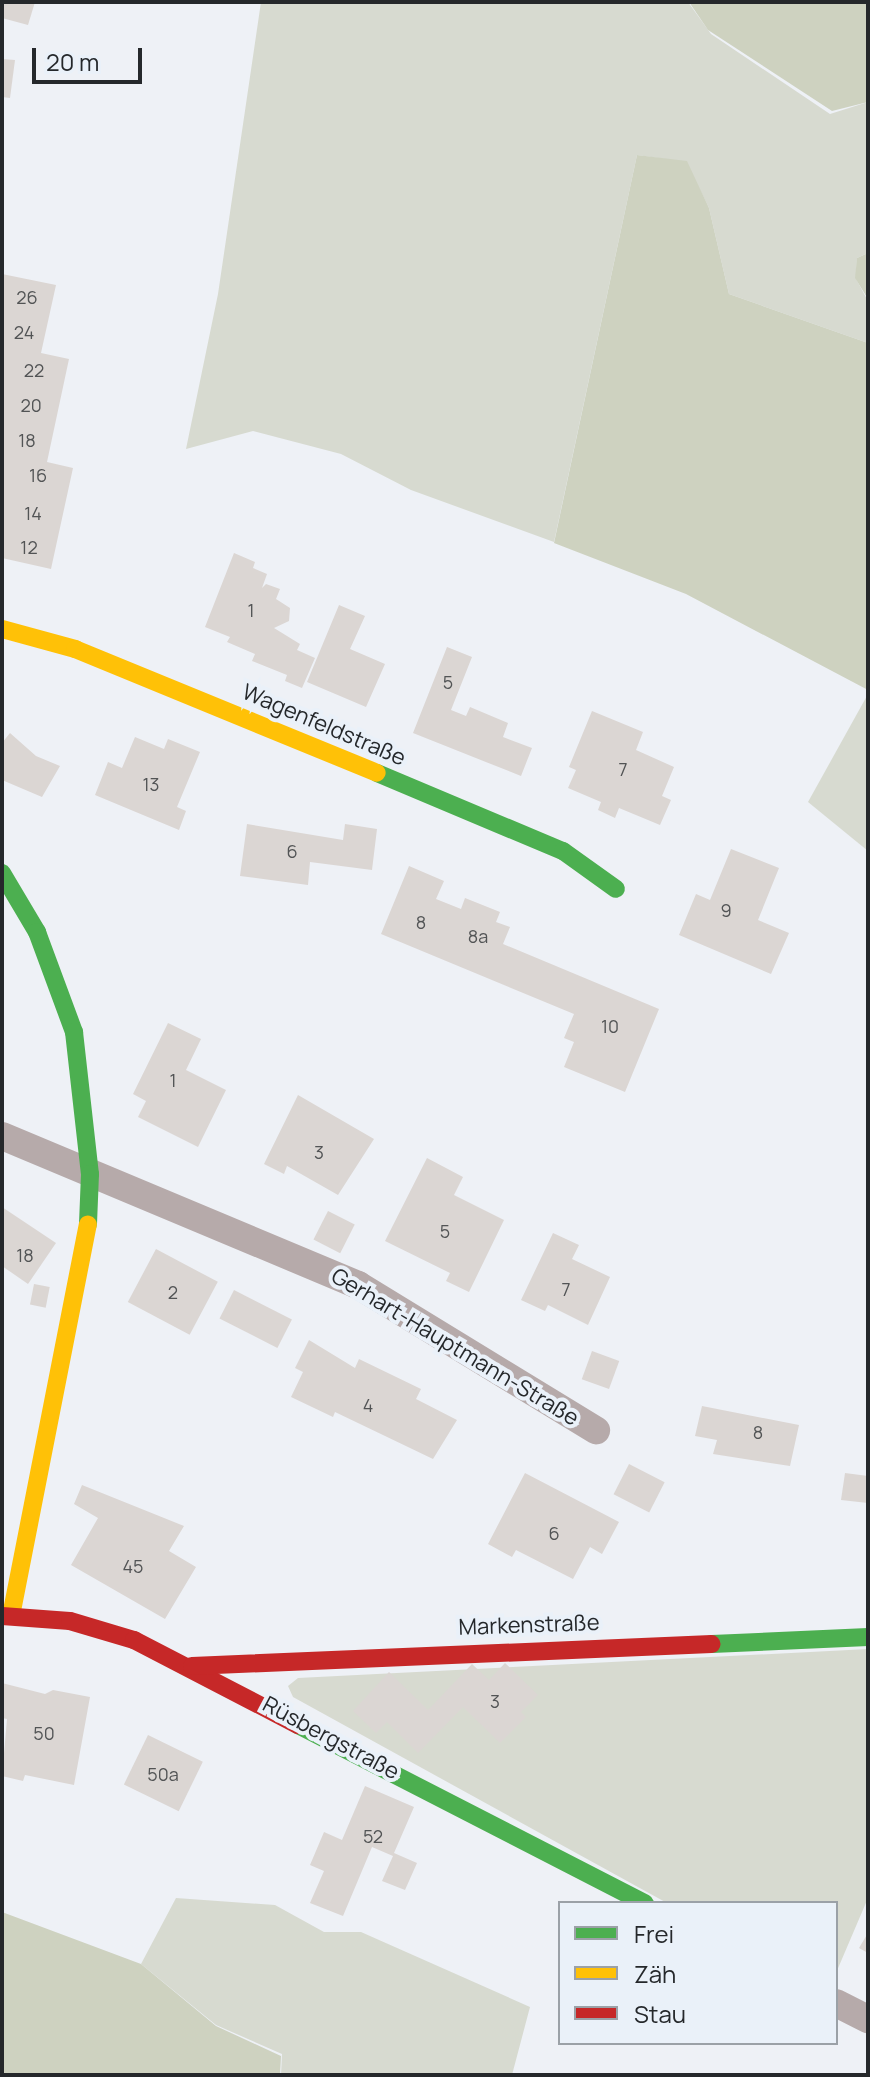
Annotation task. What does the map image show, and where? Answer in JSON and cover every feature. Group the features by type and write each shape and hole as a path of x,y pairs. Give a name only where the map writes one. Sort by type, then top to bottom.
{"street":[{"name":"Wagenfeldstraße","path":"2,629 75,649 563,851 616,889"},
{"path":"2,873 37,932 74,1032 90,1174 88,1232 6,1616"},
{"name":"Gerhart-Hauptmann-Straße","path":"2,1136 90,1174 261,1240 358,1285 596,1430"},
{"name":"Rüsbergstraße","path":"6,1616 70,1621 134,1640 192,1666 641,1901"},
{"name":"Markenstraße","path":"192,1666 868,1637"},
{"path":"838,2004 868,2019"}],"shaded area":[{"path":"261,2 688,2 711,34 830,114 868,102 868,253 857,258 856,279 868,301 868,343 729,294 709,208 686,162 637,155 554,542 411,490 341,454 253,431 186,449 218,294"},
{"path":"868,694 868,851 808,802"},
{"path":"868,1649 868,1898 838,1968 838,1901 663,1901 293,1697 288,1686 298,1678"},
{"path":"176,1898 275,1905 324,1932 361,1932 530,2007 512,2075 281,2075 282,2054 216,2025 141,1964"}],"green space":[{"path":"689,2 868,2 868,102 832,111 708,30"},
{"path":"637,155 687,161 709,208 729,294 868,343 868,690 686,594 554,543"},
{"path":"868,253 868,299 855,278 857,258"},
{"path":"2,1912 141,1964 216,2026 281,2056 280,2075 2,2075"}],"building":[{"path":"2,2 35,2 28,25 2,18"},
{"path":"2,59 15,60 10,98 2,97"},
{"path":"2,274 56,285 41,353 69,359 47,462 73,468 51,569 2,558"},
{"path":"234,553 255,562 253,568 267,574 262,588 266,584 280,589 276,599 290,608 289,621 274,628 300,644 297,650 315,658 302,688 285,681 287,675 252,661 255,654 227,642 230,637 205,627"},
{"path":"339,605 365,616 350,649 385,664 366,707 307,682"},
{"path":"447,647 472,657 451,710 466,716 470,707 508,723 503,737 532,748 521,776 413,733"},
{"path":"592,711 643,732 636,750 674,767 662,796 671,800 660,825 619,808 615,818 598,810 601,802 568,788 576,770 569,767"},
{"path":"10,733 36,756 60,766 42,797 2,780 2,743"},
{"path":"135,737 164,749 168,739 200,752 177,807 186,811 179,830 95,795 108,762 122,768"},
{"path":"247,824 343,840 345,824 377,829 372,870 310,862 308,885 240,876"},
{"path":"731,849 779,868 758,920 789,933 771,974 679,935 696,894 710,900"},
{"path":"409,866 444,881 436,899 461,909 465,898 500,912 496,922 510,927 503,944 659,1009 625,1092 564,1067 574,1042 564,1038 574,1014 381,934"},
{"path":"168,1023 201,1039 186,1070 226,1090 198,1147 138,1117 146,1101 133,1094"},
{"path":"298,1095 374,1139 338,1195 287,1166 284,1174 264,1164"},
{"path":"427,1158 463,1177 454,1195 504,1220 469,1292 446,1281 450,1273 385,1241"},
{"path":"2,1207 56,1243 28,1284 2,1266"},
{"path":"328,1211 355,1225 340,1253 313,1240"},
{"path":"553,1233 579,1245 572,1259 610,1277 588,1325 548,1305 545,1311 521,1300"},
{"path":"156,1249 218,1282 190,1335 128,1302"},
{"path":"34,1284 50,1287 46,1308 30,1305"},
{"path":"234,1290 292,1320 277,1348 219,1319"},
{"path":"309,1340 355,1368 359,1359 421,1389 416,1399 457,1420 433,1459 335,1412 333,1417 291,1397 303,1372 295,1368"},
{"path":"592,1351 619,1361 609,1389 582,1379"},
{"path":"702,1406 799,1425 790,1466 713,1454 717,1440 695,1436"},
{"path":"629,1464 665,1482 649,1512 614,1494"},
{"path":"525,1473 619,1522 602,1554 590,1547 573,1579 516,1550 512,1557 488,1544"},
{"path":"845,1473 868,1476 868,1503 841,1500"},
{"path":"82,1485 184,1526 169,1551 196,1567 165,1619 71,1565 98,1518 74,1504"},
{"path":"505,1663 538,1695 521,1712 526,1717 500,1743 463,1707 418,1753 387,1722 376,1733 353,1711 389,1672 428,1710 472,1664 489,1680"},
{"path":"2,1683 45,1694 53,1690 90,1697 74,1785 25,1775 23,1781 2,1776 7,1719 2,1718"},
{"path":"148,1735 203,1762 179,1811 124,1784"},
{"path":"365,1786 414,1807 394,1853 417,1863 405,1890 382,1881 393,1856 372,1847 343,1916 310,1903 324,1871 310,1865 324,1832 342,1840"},
{"path":"868,1933 868,1953 859,1948"}],"traffic: fast":[{"path":"377,773 563,851 616,889"},
{"path":"2,873 37,932 74,1032 90,1174 88,1224"},
{"path":"712,1644 868,1637"},
{"path":"298,1725 641,1901"}],"traffic: slow":[{"path":"2,629 75,649 377,773"},
{"path":"11,1616 88,1224"}],"traffic: jam":[{"path":"2,1616 70,1621 134,1640 298,1725"},
{"path":"192,1666 712,1644"}]}
